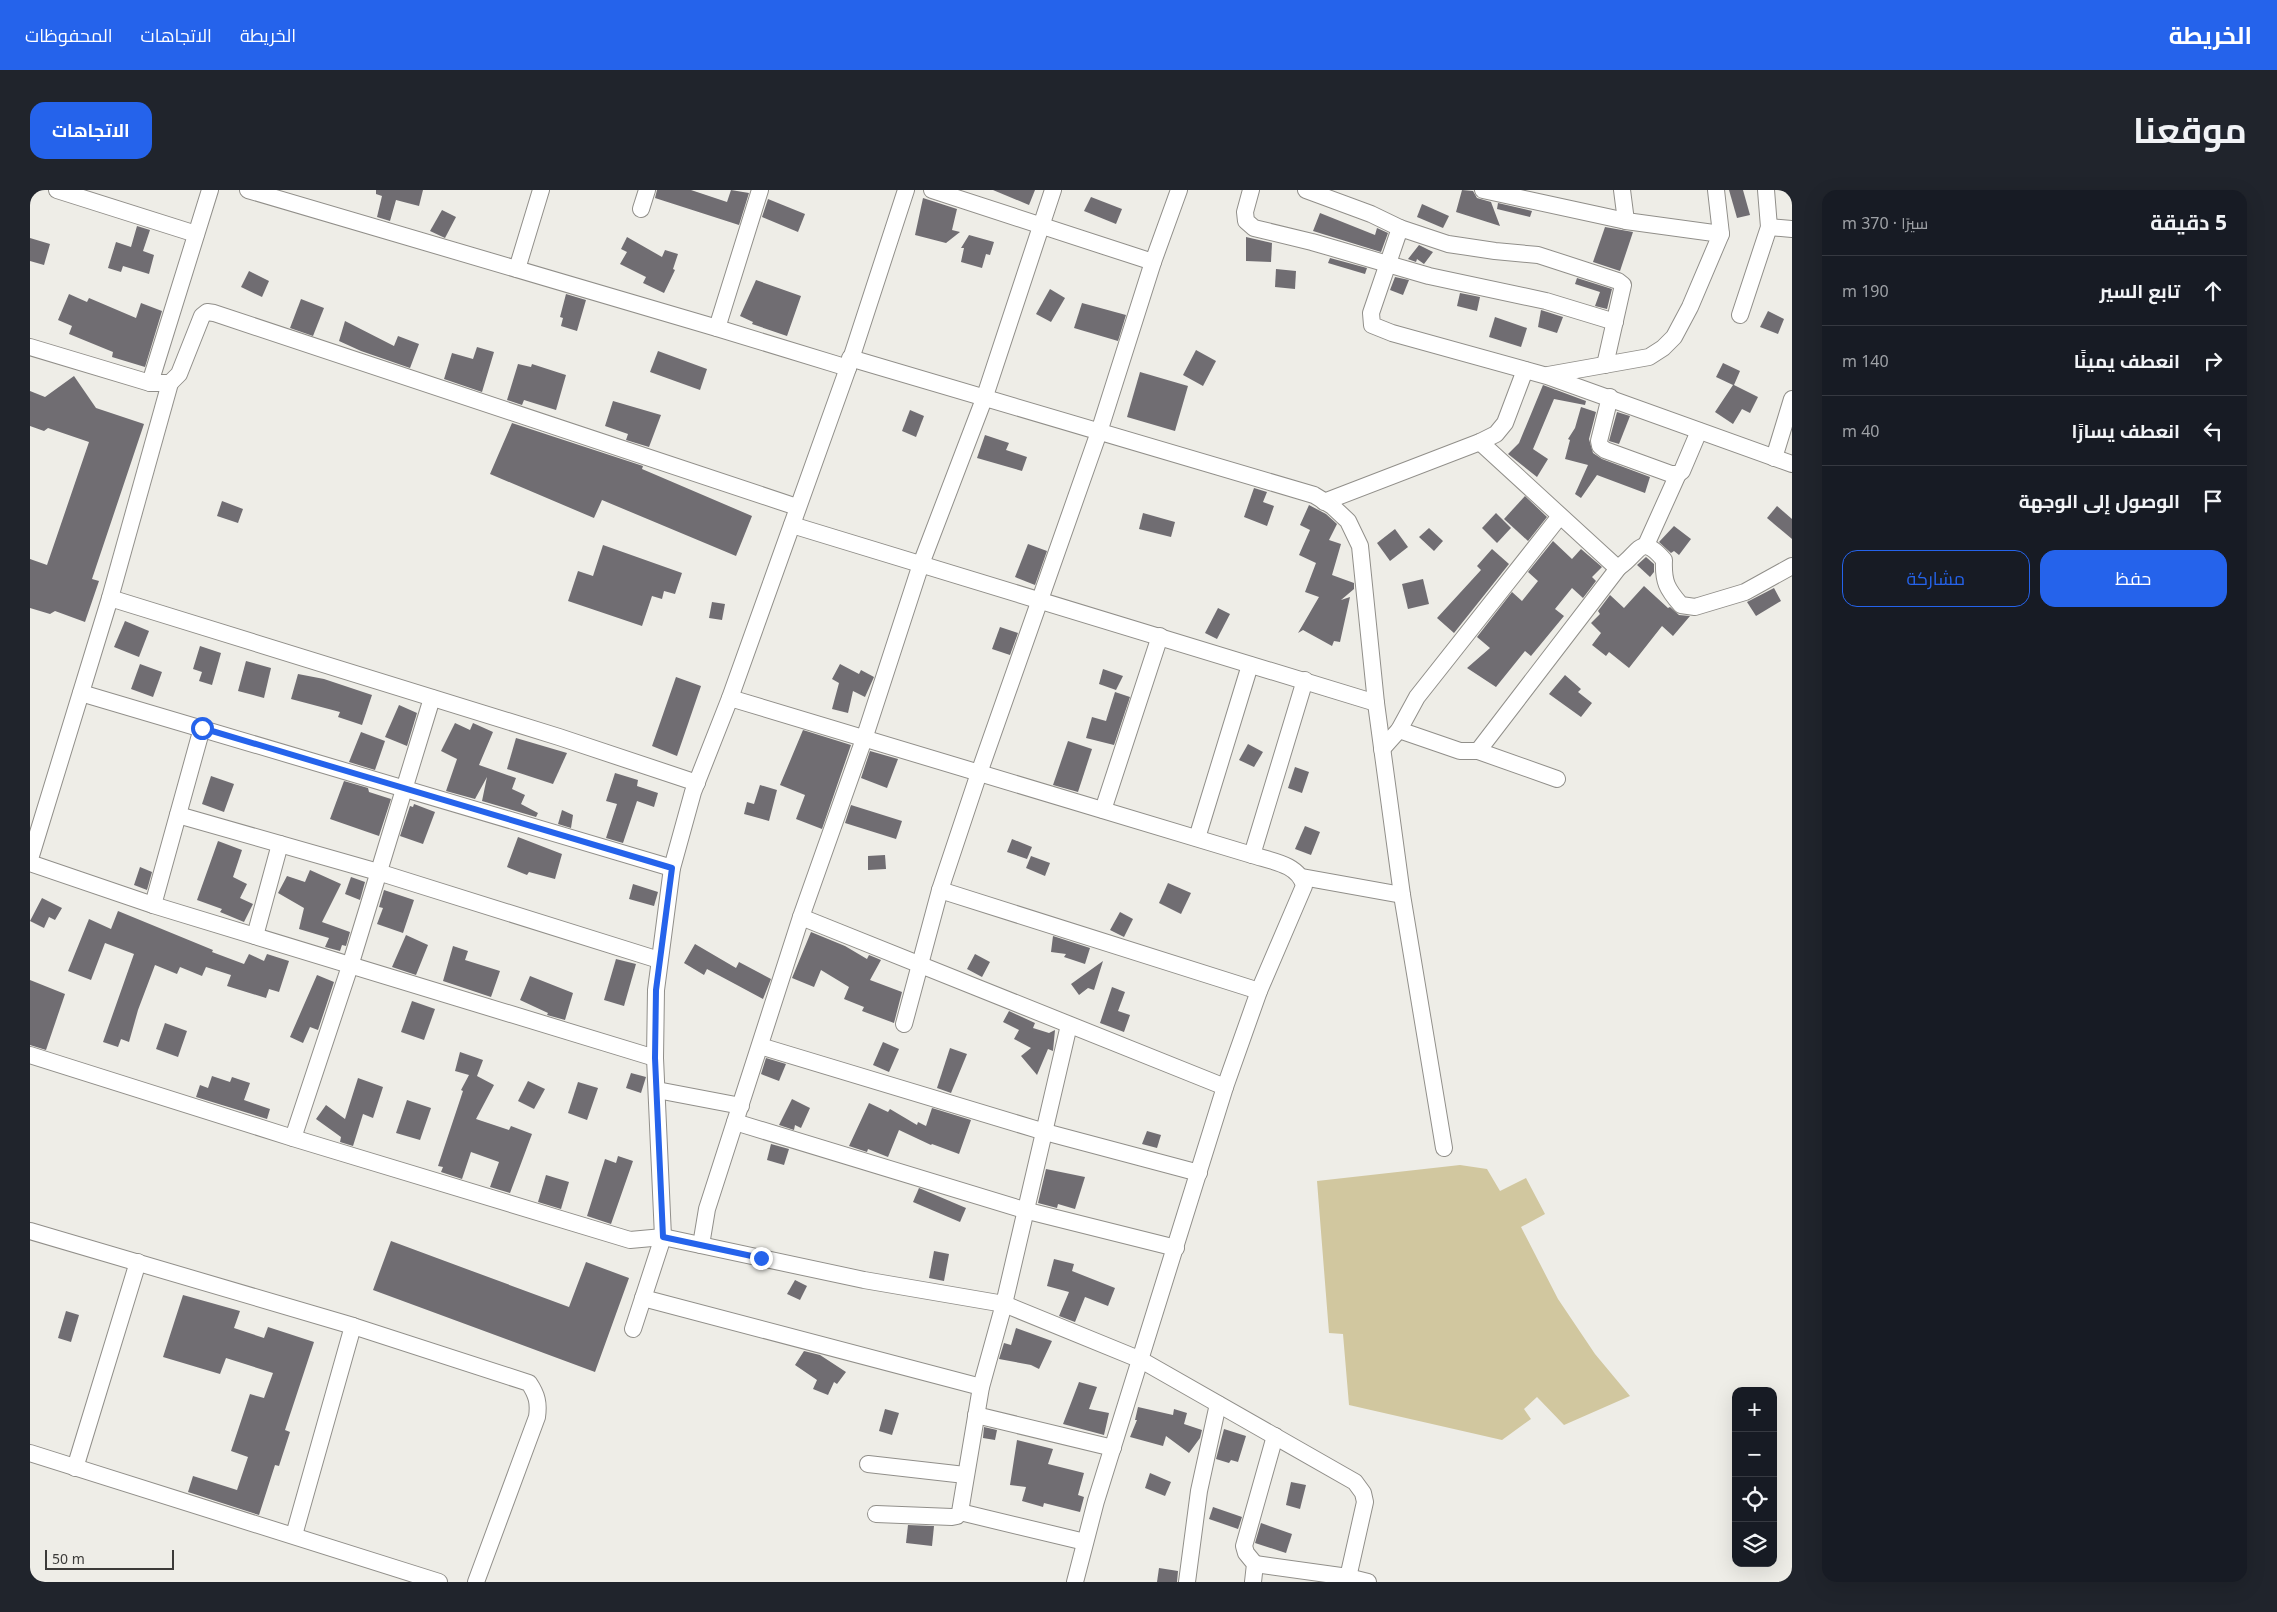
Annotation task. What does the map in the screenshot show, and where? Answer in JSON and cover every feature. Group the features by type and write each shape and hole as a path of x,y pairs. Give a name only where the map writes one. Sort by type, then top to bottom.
{"street":[{"path":"57,190 196,234"},
{"path":"150,383 210,190"},
{"path":"248,190 717,328 984,399 1099,432 1314,495 1332,506 1348,521 1360,546 1376,703 1402,895 1444,1148"},
{"path":"517,269 541,190"},
{"path":"641,209 646,190"},
{"path":"717,328 760,190"},
{"path":"633,1329 663,1237 655,1058 656,990 672,868 697,783 730,698 792,525 849,363 906,190"},
{"path":"932,190 1153,262"},
{"path":"701,1245 707,1209 801,917 864,739 921,564 984,399 1053,190"},
{"path":"904,1024 940,890 979,773 1099,432 1153,262 1179,190"},
{"path":"1251,190 1245,212 1246,221 1254,228 1312,242 1429,276 1546,301 1615,322"},
{"path":"1306,190 1370,214 1400,228 1448,244 1538,255 1618,281 1624,287 1604,365"},
{"path":"1483,190 1626,221 1721,234"},
{"path":"1622,190 1626,221"},
{"path":"1547,376 1649,357 1663,348 1674,337 1686,315 1721,234 1716,190"},
{"path":"1740,315 1769,226 1766,190"},
{"path":"1769,226 1792,229"},
{"path":"1400,228 1371,314 1372,325 1392,333 1547,376 1610,397 1792,464"},
{"path":"655,1058 153,905 30,861 110,598 170,383 180,374 202,316 207,312 797,507"},
{"path":"30,347 150,383 170,383"},
{"path":"1324,502 1480,442 1496,434 1504,423 1525,370"},
{"path":"1610,397 1599,441 1600,446 1671,474 1678,474"},
{"path":"1774,458 1792,399"},
{"path":"1646,545 1699,431"},
{"path":"1480,442 1614,565 1619,567"},
{"path":"1382,749 1398,730 1417,697 1560,516"},
{"path":"792,525 1041,599 1376,703"},
{"path":"1478,751 1619,567 1640,547 1646,545 1654,549 1664,560 1663,572 1667,589 1681,605 1689,608 1745,592 1792,566"},
{"path":"110,598 697,783"},
{"path":"1103,810 1160,636"},
{"path":"1197,838 1250,665"},
{"path":"1252,855 1305,680"},
{"path":"81,693 672,868"},
{"path":"293,1138 350,966 432,698"},
{"path":"730,698 1252,855 1294,869 1302,877 1304,886 1259,991 1225,1087 1113,1448 1075,1582"},
{"path":"153,905 202,728"},
{"path":"1398,730 1460,751 1478,751 1557,779"},
{"path":"178,815 378,872 659,960"},
{"path":"255,936 280,844"},
{"path":"1302,877 1402,895"},
{"path":"940,890 1259,991"},
{"path":"801,917 1225,1087"},
{"path":"876,1514 952,1517 957,1516 960,1512 980,1387 1004,1304 1024,1210 1069,1025"},
{"path":"760,1046 1044,1132 1199,1173"},
{"path":"30,1055 293,1138 630,1240 663,1237 864,1280 1004,1304 1141,1360 1356,1482 1363,1493 1365,1502 1348,1579"},
{"path":"657,1090 741,1106"},
{"path":"736,1122 1024,1210 1176,1248"},
{"path":"30,1231 353,1326 529,1383 536,1393 539,1404 537,1417 476,1582"},
{"path":"75,1468 138,1262"},
{"path":"643,1298 980,1387"},
{"path":"294,1535 353,1326"},
{"path":"1186,1582 1199,1491 1218,1404"},
{"path":"976,1415 1113,1448"},
{"path":"1275,1436 1244,1546 1246,1553 1255,1564 1368,1582"},
{"path":"30,1453 439,1582"},
{"path":"868,1464 965,1475"},
{"path":"960,1512 1085,1542"},
{"path":"1253,1582 1255,1564"}],"shaded area":[{"path":"1460,1165 1487,1169 1500,1191 1526,1178 1545,1214 1521,1227 1558,1299 1595,1354 1630,1396 1564,1425 1537,1397 1524,1409 1531,1419 1502,1440 1349,1405 1343,1334 1329,1333 1317,1181"}],"building":[{"path":"376,190 423,190 419,206 396,200 390,221 377,217 382,196 376,194"},
{"path":"657,190 691,190 727,202 731,190 749,193 739,225 655,198"},
{"path":"993,190 1035,190 1029,205"},
{"path":"1462,190 1473,191 1477,198 1491,202 1500,226 1456,212"},
{"path":"1729,190 1743,190 1750,215 1737,218"},
{"path":"1091,197 1122,209 1116,224 1084,211"},
{"path":"923,198 957,209 952,230 960,232 946,243 915,235"},
{"path":"768,199 805,214 798,232 762,217"},
{"path":"1498,203 1532,211 1530,217 1497,209"},
{"path":"1422,204 1449,216 1443,228 1417,217"},
{"path":"442,210 456,217 445,238 430,231"},
{"path":"1320,213 1375,235 1377,228 1388,233 1381,252 1313,231"},
{"path":"137,226 150,230 143,251 154,255 149,274 123,266 121,272 108,268 116,242 131,247"},
{"path":"1605,227 1633,232 1620,271 1593,262"},
{"path":"969,235 994,242 990,255 986,254 982,268 961,262 964,248 961,248"},
{"path":"627,237 662,257 665,250 678,254 673,269 675,270 664,293 643,283 646,277 620,264 627,252 621,249"},
{"path":"1246,237 1272,243 1271,262 1246,261"},
{"path":"30,238 50,244 44,265 30,261"},
{"path":"1419,245 1433,252 1424,264 1417,259 1416,262 1408,259"},
{"path":"1330,258 1367,268 1365,274 1328,263"},
{"path":"1276,269 1296,271 1295,289 1275,287"},
{"path":"249,271 269,281 262,297 241,287"},
{"path":"1395,277 1409,280 1403,295 1390,290"},
{"path":"1577,278 1612,289 1607,309 1595,306 1600,292 1575,284"},
{"path":"756,280 801,296 787,336 752,324 753,322 740,316"},
{"path":"1050,289 1065,298 1051,322 1036,314"},
{"path":"1460,293 1480,297 1477,311 1457,306"},
{"path":"69,294 87,302 89,298 136,318 141,303 162,311 145,367 112,357 113,352 69,334 72,326 58,320"},
{"path":"566,294 586,300 577,331 561,326 563,318 560,317"},
{"path":"301,299 324,308 313,336 290,328"},
{"path":"1082,303 1126,315 1118,341 1074,328"},
{"path":"1541,310 1563,317 1557,333 1538,327"},
{"path":"1768,311 1784,319 1778,334 1760,327"},
{"path":"1495,317 1527,328 1521,347 1489,337"},
{"path":"345,321 394,346 398,336 419,344 410,368 361,351 339,341"},
{"path":"477,347 494,352 482,392 444,379 452,353 473,359"},
{"path":"1196,350 1216,361 1203,386 1183,375"},
{"path":"658,351 707,369 700,390 650,372"},
{"path":"1723,363 1740,371 1734,385 1758,397 1750,413 1742,409 1733,424 1715,412 1733,385 1716,377"},
{"path":"518,364 531,367 532,364 566,375 556,410 524,400 522,405 507,400"},
{"path":"1140,372 1188,386 1175,431 1127,417"},
{"path":"74,376 96,408 144,424 92,579 99,581 85,622 55,611 50,614 30,608 30,559 47,565 89,442 48,428 44,431 30,426 30,391 45,397"},
{"path":"1543,385 1586,401 1585,405 1554,399 1533,449 1548,459 1537,477 1508,454 1519,443"},
{"path":"613,401 661,415 649,447 626,440 628,434 605,426"},
{"path":"1581,407 1596,412 1589,439 1593,453 1602,459 1650,477 1645,493 1597,475 1581,498 1575,494 1588,465 1565,459 1570,440 1568,439 1575,428"},
{"path":"910,410 924,416 916,437 902,431"},
{"path":"1617,412 1630,416 1619,444 1609,441"},
{"path":"512,423 643,466 642,469 752,516 736,556 602,500 594,518 490,474"},
{"path":"985,435 1009,443 1006,450 1027,457 1022,471 977,458"},
{"path":"1254,488 1267,492 1263,502 1274,506 1267,526 1244,517"},
{"path":"1525,496 1547,517 1528,541 1504,519"},
{"path":"222,501 243,509 238,523 217,516"},
{"path":"1309,505 1326,514 1337,524 1329,540 1341,544 1332,575 1354,583 1354,589 1341,600 1350,597 1340,642 1334,641 1332,646 1303,630 1298,633 1319,597 1305,592 1316,563 1299,555 1310,530 1300,525"},
{"path":"1777,506 1792,519 1792,539 1767,518"},
{"path":"1143,513 1175,522 1171,537 1139,529"},
{"path":"1496,513 1511,528 1497,543 1482,528"},
{"path":"1674,526 1691,539 1679,555 1674,551 1671,553 1659,542"},
{"path":"1429,528 1443,541 1434,551 1419,537"},
{"path":"1395,529 1408,547 1390,561 1377,543"},
{"path":"1553,541 1572,559 1581,549 1602,567 1592,577 1596,581 1583,598 1572,588 1555,609 1564,616 1531,656 1525,651 1496,687 1467,668 1490,648 1477,637 1512,592 1522,601 1538,581 1528,572"},
{"path":"1028,544 1047,551 1035,585 1015,577"},
{"path":"603,545 682,573 675,594 664,591 662,599 652,596 642,626 568,601 578,571 593,576"},
{"path":"1492,549 1509,564 1454,633 1437,618 1481,570 1477,566"},
{"path":"1646,557 1654,564 1654,572 1650,577 1637,565"},
{"path":"1423,579 1429,604 1408,609 1402,584"},
{"path":"1644,586 1668,608 1670,607 1679,615 1690,616 1673,636 1662,626 1629,668 1609,652 1606,656 1592,645 1601,633 1591,623 1600,614 1598,611 1610,595 1624,608"},
{"path":"1774,588 1781,601 1756,616 1747,602"},
{"path":"712,602 725,604 722,620 709,618"},
{"path":"1218,608 1230,614 1217,639 1205,633"},
{"path":"125,621 149,631 139,657 114,647"},
{"path":"1000,627 1018,633 1010,655 992,649"},
{"path":"200,646 221,653 212,685 199,681 202,672 193,669"},
{"path":"246,661 271,668 264,698 238,691"},
{"path":"140,664 162,672 153,697 131,689"},
{"path":"840,664 859,674 861,670 874,677 865,697 853,691 848,713 832,709 839,683 832,679"},
{"path":"1103,669 1123,676 1116,690 1099,684"},
{"path":"298,674 324,679 372,695 362,725 338,717 340,712 291,699"},
{"path":"1565,675 1581,689 1578,692 1592,703 1581,717 1549,694"},
{"path":"676,677 701,686 677,756 652,746"},
{"path":"1115,692 1130,697 1114,745 1086,738 1092,717 1106,721"},
{"path":"399,705 417,713 407,746 385,737"},
{"path":"455,723 470,730 473,723 493,732 479,765 516,778 512,789 525,795 521,804 538,813 536,817 482,801 487,777 475,799 446,791 457,759 441,751"},
{"path":"803,730 851,745 822,829 796,819 805,795 780,785"},
{"path":"361,732 385,741 375,770 349,762"},
{"path":"516,738 567,753 553,784 507,769"},
{"path":"1068,741 1092,749 1078,792 1053,785"},
{"path":"1248,744 1263,752 1254,767 1239,760"},
{"path":"870,751 898,759 887,788 861,778"},
{"path":"1295,767 1309,772 1302,793 1288,788"},
{"path":"615,773 638,780 637,786 658,793 654,807 637,801 623,843 606,838 617,804 606,801"},
{"path":"211,776 234,784 224,812 202,804"},
{"path":"344,781 368,788 369,792 391,799 379,836 330,819"},
{"path":"760,785 777,790 769,821 744,814 747,802 754,804"},
{"path":"414,804 435,812 423,844 400,836 410,806 413,807"},
{"path":"851,805 902,821 896,839 845,823"},
{"path":"562,810 573,815 571,828 558,824"},
{"path":"1305,826 1320,832 1311,855 1295,849"},
{"path":"518,837 562,854 555,879 529,872 527,875 507,867"},
{"path":"1012,839 1032,847 1027,859 1007,852"},
{"path":"218,841 242,850 233,877 247,884 240,898 253,904 244,922 220,912 222,909 197,900"},
{"path":"885,855 886,869 868,870 868,856"},
{"path":"1031,856 1050,863 1045,876 1026,868"},
{"path":"140,867 152,872 147,890 134,885"},
{"path":"310,870 341,884 322,922 350,932 346,946 342,945 340,951 325,947 329,938 299,929 304,908 278,893 287,876 305,882"},
{"path":"351,877 365,882 360,900 345,894"},
{"path":"1168,883 1191,893 1181,914 1159,903"},
{"path":"633,884 658,892 654,906 629,899"},
{"path":"384,890 414,900 403,933 377,924 383,908 379,907"},
{"path":"42,898 62,908 55,920 49,917 44,928 30,921"},
{"path":"118,911 244,964 249,954 264,961 267,954 289,961 279,992 269,989 266,998 227,986 231,975 206,967 202,976 180,967 177,974 155,965 138,1010 129,1042 121,1039 118,1047 103,1042 134,954 105,943 91,980 68,971 89,919 111,929"},
{"path":"1120,912 1133,919 1124,937 1110,930"},
{"path":"811,932 845,946 867,959 869,955 881,960 870,980 902,992 894,1023 862,1011 864,1007 844,999 849,987 821,970 814,987 792,978"},
{"path":"406,935 428,945 416,975 392,967"},
{"path":"1053,936 1090,948 1085,964 1064,957 1066,954 1051,952"},
{"path":"695,944 736,968 739,962 771,979 763,999 707,969 704,975 684,963"},
{"path":"453,946 468,951 465,960 500,971 491,997 443,981"},
{"path":"975,954 990,962 982,977 967,969"},
{"path":"616,959 636,964 624,1006 604,1000"},
{"path":"1103,961 1094,990 1088,988 1079,995 1071,984"},
{"path":"317,975 334,982 318,1030 310,1027 303,1043 290,1037"},
{"path":"530,976 573,993 565,1020 547,1015 548,1013 520,1000"},
{"path":"30,980 65,994 46,1050 30,1045"},
{"path":"1112,987 1125,992 1118,1011 1130,1015 1124,1032 1100,1023"},
{"path":"412,1001 435,1009 424,1040 401,1032"},
{"path":"1009,1011 1035,1023 1033,1028 1049,1033 1055,1030 1053,1051 1048,1049 1037,1075 1021,1056 1031,1048 1014,1039 1019,1030 1003,1022"},
{"path":"165,1023 187,1031 178,1057 156,1049"},
{"path":"883,1042 899,1049 889,1072 873,1065"},
{"path":"950,1048 967,1054 951,1093 937,1088"},
{"path":"460,1052 483,1060 477,1076 494,1085 476,1119 509,1130 511,1126 532,1134 510,1193 490,1187 499,1162 471,1152 462,1179 441,1172 443,1167 438,1166 463,1091 461,1090 469,1075 455,1071"},
{"path":"766,1058 786,1064 779,1081 761,1074"},
{"path":"631,1073 646,1077 641,1093 626,1088"},
{"path":"212,1076 230,1082 232,1077 250,1083 244,1100 270,1109 267,1119 196,1097 200,1085 208,1088"},
{"path":"358,1078 383,1087 373,1118 363,1114 353,1146 340,1142 341,1137 316,1119 326,1105 345,1119"},
{"path":"528,1081 545,1089 534,1109 518,1101"},
{"path":"578,1082 598,1088 587,1120 568,1113"},
{"path":"792,1099 810,1108 801,1128 795,1125 794,1130 779,1125"},
{"path":"407,1100 431,1108 420,1140 396,1133"},
{"path":"869,1103 888,1112 890,1109 917,1125 918,1122 926,1126 932,1108 971,1120 959,1154 931,1145 899,1130 888,1157 868,1149 867,1152 849,1146"},
{"path":"1147,1131 1161,1135 1157,1148 1142,1144"},
{"path":"771,1144 789,1149 784,1165 767,1160"},
{"path":"618,1156 633,1161 611,1224 587,1216 605,1159 616,1163"},
{"path":"1046,1169 1085,1177 1075,1209 1058,1204 1057,1208 1038,1203"},
{"path":"546,1175 569,1182 561,1209 538,1202"},
{"path":"919,1188 966,1208 960,1222 913,1202"},
{"path":"391,1241 569,1307 586,1262 629,1278 595,1372 373,1290"},
{"path":"934,1251 949,1254 944,1281 929,1278"},
{"path":"1054,1259 1074,1264 1072,1271 1115,1288 1108,1306 1085,1297 1075,1322 1059,1316 1069,1292 1047,1286"},
{"path":"795,1280 807,1286 800,1300 787,1294"},
{"path":"183,1295 240,1311 234,1328 264,1338 268,1327 314,1342 285,1430 290,1432 279,1466 275,1465 259,1515 188,1492 193,1476 237,1490 248,1457 231,1451 250,1394 264,1398 273,1373 226,1358 220,1374 163,1357"},
{"path":"66,1311 79,1315 71,1342 58,1338"},
{"path":"1016,1328 1052,1341 1039,1369 1031,1365 999,1359 1004,1343 1011,1345"},
{"path":"804,1351 820,1355 846,1372 837,1384 834,1382 828,1395 813,1389 817,1380 795,1365"},
{"path":"1079,1382 1097,1387 1089,1409 1109,1413 1104,1435 1063,1424"},
{"path":"1138,1407 1173,1415 1174,1409 1187,1413 1184,1424 1202,1430 1200,1438 1189,1453 1166,1436 1163,1446 1130,1437 1137,1420 1135,1420"},
{"path":"885,1409 899,1413 892,1435 879,1431"},
{"path":"984,1427 997,1430 995,1440 983,1438"},
{"path":"1224,1429 1246,1436 1238,1462 1231,1460 1229,1463 1216,1459"},
{"path":"1017,1440 1053,1449 1048,1464 1084,1473 1078,1495 1084,1497 1080,1512 1044,1503 1043,1507 1022,1501 1026,1487 1010,1485"},
{"path":"1150,1473 1171,1482 1165,1496 1145,1488"},
{"path":"1291,1482 1306,1485 1300,1509 1286,1505"},
{"path":"1213,1507 1242,1517 1238,1529 1209,1519"},
{"path":"1261,1523 1292,1534 1286,1553 1255,1543"},
{"path":"908,1525 934,1526 932,1546 906,1543"},
{"path":"1159,1568 1178,1571 1177,1582 1157,1582"}],"route":[{"path":"202,728 398,788 672,868 656,990 655,1058 663,1237 761,1258"}]}
